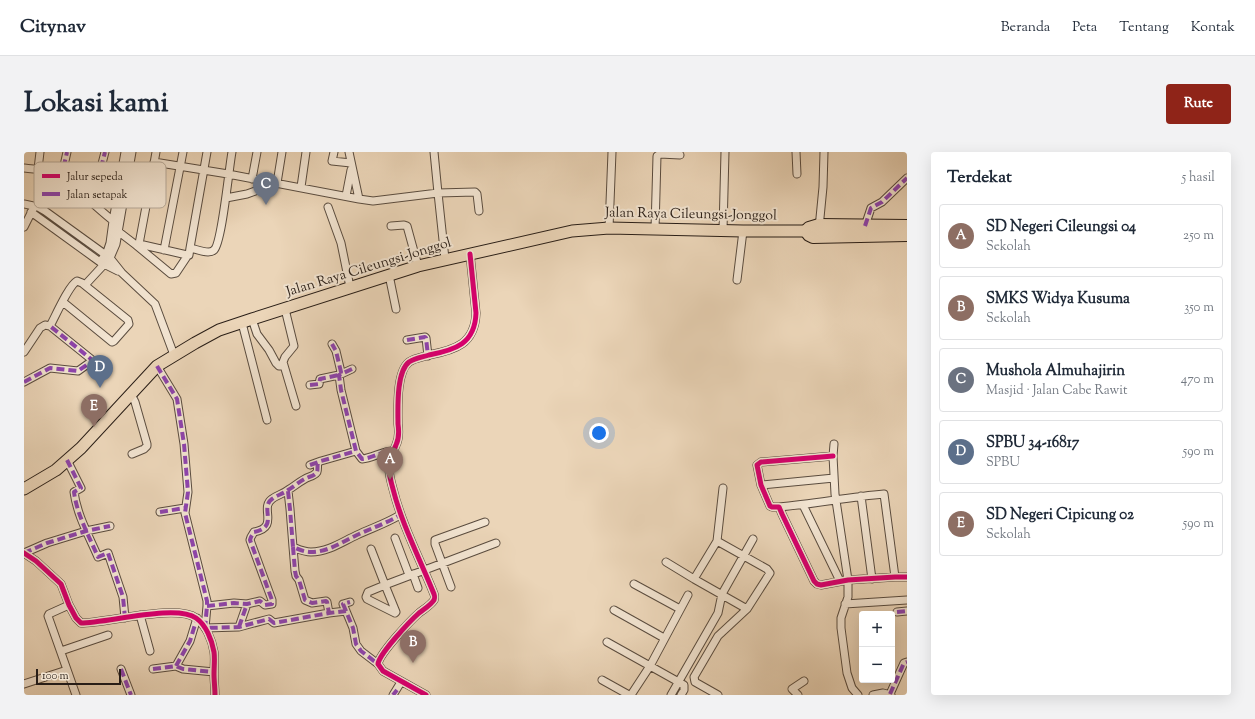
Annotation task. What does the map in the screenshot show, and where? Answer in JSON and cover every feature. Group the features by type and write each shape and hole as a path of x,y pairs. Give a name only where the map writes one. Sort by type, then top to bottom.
{"highway":[{"name":"Jalan Raya Cileungsi-Jonggol","path":"819,225 865,226 905,231 813,237 806,231 812,226 819,225"}],"main road":[{"name":"Jalan Raya Cileungsi-Jonggol","path":"24,488 56,470 68,460 157,366 219,330 418,266 572,231 609,228 806,231"}],"street":[{"path":"40,152 42,162"},
{"path":"65,162 68,152"},
{"path":"102,162 105,152"},
{"path":"125,152 126,162"},
{"path":"128,162 132,152"},
{"path":"154,162 156,152"},
{"path":"164,250 182,152"},
{"path":"97,208 171,274 176,273 189,252 207,152"},
{"path":"138,245 164,250 189,252 211,252 215,249 219,238 232,152"},
{"path":"252,179 257,152"},
{"path":"277,183 282,152"},
{"path":"301,187 306,152"},
{"path":"334,152 332,161 352,165"},
{"path":"349,152 358,199"},
{"path":"434,152 445,259"},
{"path":"609,228 612,152"},
{"path":"723,230 724,152"},
{"path":"796,152 797,174"},
{"path":"820,237 819,225 824,152"},
{"path":"655,229 656,154 680,155"},
{"path":"166,165 180,165 373,201 438,193 475,192 477,194 479,211"},
{"path":"346,196 352,165"},
{"path":"24,168 34,170"},
{"path":"865,226 871,208 882,202 907,178"},
{"path":"226,198 247,194 277,183"},
{"path":"24,204 108,256 122,273 155,304 174,355"},
{"path":"328,207 341,243 350,287"},
{"path":"85,285 116,244 120,208"},
{"path":"138,245 145,208"},
{"path":"24,227 36,211"},
{"path":"36,211 102,263 122,273"},
{"path":"108,256 110,243 117,226"},
{"path":"391,226 407,226 418,266"},
{"path":"737,280 743,231"},
{"path":"378,664 380,658 401,631 433,600 434,594 400,515 388,467 390,457 397,443 399,432 398,405 402,375 408,363 420,357 448,350 462,344 467,340 473,330 476,313 470,254"},
{"path":"389,275 396,310"},
{"path":"50,326 63,302 74,282 78,281 85,285 129,322 129,324 114,341 111,341 63,302"},
{"path":"285,309 294,346 283,360 296,406"},
{"path":"247,321 269,350 276,363 279,366 284,366"},
{"path":"247,321 267,420"},
{"path":"24,352 40,328 45,325 50,326 91,359 92,362 78,371 48,368 24,382"},
{"path":"407,340 425,337 428,356"},
{"path":"332,344 336,351 342,372 339,375 341,390 356,451 362,459 364,459 381,453 393,451"},
{"path":"157,366 177,399 184,444 188,492 185,513 207,606 204,628"},
{"path":"310,385 319,384 321,378 339,375 352,369"},
{"path":"131,394 135,402 147,444 144,449 132,454"},
{"path":"834,444 833,456 836,500 848,580 848,597 841,618 841,628 845,663 852,688 858,695"},
{"path":"310,465 356,451"},
{"path":"833,456 761,462 757,465 761,485 770,506 803,505 884,494 895,576"},
{"path":"68,460 81,488 74,492 86,531 98,557 108,553 123,597 125,618"},
{"path":"207,606 234,603 247,604 260,601 267,606 272,604 250,540 254,532 260,531 267,525 269,500 288,491 299,482 315,474 317,472 318,463"},
{"path":"761,485 834,478"},
{"path":"694,579 717,541 724,488"},
{"path":"288,491 296,576 299,580 305,600 312,602 326,601 329,613"},
{"path":"862,496 872,579"},
{"path":"803,505 840,581"},
{"path":"779,506 814,581 817,584 821,585 848,580 895,576 907,577"},
{"path":"160,512 185,508"},
{"path":"293,547 307,552 324,550 400,515"},
{"path":"451,587 435,544 435,540 485,522"},
{"path":"24,553 47,543 86,531 110,526"},
{"path":"395,538 418,588"},
{"path":"671,695 681,684 718,613 722,594 753,539"},
{"path":"717,541 770,573 747,609 718,636 694,677 695,682 718,695"},
{"path":"371,549 384,585 496,543"},
{"path":"24,553 36,560 61,584 69,605 76,618 81,622 88,623 143,615 176,613 197,618 211,641 214,654 215,695"},
{"path":"666,562 747,609"},
{"path":"634,584 680,609"},
{"path":"602,680 630,695 650,666 688,594"},
{"path":"845,604 907,600"},
{"path":"350,602 343,604 353,628 356,644 361,651 378,664 383,672 426,695"},
{"path":"239,627 247,604"},
{"path":"69,605 49,614 48,616 76,695"},
{"path":"146,606 143,615 150,651"},
{"path":"614,610 664,638"},
{"path":"204,628 239,627 269,618 274,623 346,611"},
{"path":"897,612 907,611"},
{"path":"176,666 190,641 197,618"},
{"path":"61,651 108,635"},
{"path":"607,642 681,684 684,690 681,695"},
{"path":"873,695 883,693 891,695 904,663 907,662"},
{"path":"153,669 176,666 183,669 214,672"},
{"path":"121,669 131,695"},
{"path":"24,684 67,670"},
{"path":"798,695 792,689 804,681"},
{"path":"393,695 401,682"}],"waterway":[{"path":"676,695 682,685"}],"marked path":[{"path":"65,162 67,152"},
{"path":"102,162 105,152"},
{"path":"865,226 871,208 882,202 907,178"},
{"path":"24,382 50,368 78,371 92,361 50,326"},
{"path":"407,340 425,337 428,356"},
{"path":"310,385 319,384 320,379 339,375 341,372 336,351 332,344"},
{"path":"157,366 177,399 184,444 188,492 185,513 207,601 205,628 239,627 269,619 274,623 346,611 353,628 356,644 361,651 378,664"},
{"path":"352,369 339,375 341,390 356,451 362,459 393,451"},
{"path":"310,465 356,451"},
{"path":"67,460 81,488 74,492 81,517 98,557 108,553 123,597 125,618"},
{"path":"207,606 234,603 247,604 260,601 265,605 272,604 272,600 250,540 254,532 262,530 266,526 268,522 267,507 272,499 315,474 318,463"},
{"path":"288,491 293,547 306,552 317,552 329,548 390,521 400,515"},
{"path":"160,512 185,508"},
{"path":"24,553 47,543 86,531 110,526"},
{"path":"293,547 296,576 299,580 305,600 312,603 326,601 329,613"},
{"path":"346,611 343,604 350,602"},
{"path":"239,627 247,604"},
{"path":"897,612 907,611"},
{"path":"176,666 190,641 197,618"},
{"path":"890,694 904,663 907,662"},
{"path":"153,669 176,666 183,669 214,672"},
{"path":"121,669 131,695"},
{"path":"393,695 397,690"}],"cycle path":[{"path":"426,695 383,671 378,664 384,653 396,638 419,613 431,604 435,597 401,516 389,473 389,465 397,443 399,432 399,391 400,382 405,367 409,362 414,360 455,348 468,339 472,332 475,324 476,313 470,254"},
{"path":"833,456 761,462 757,465 761,485 770,506 779,507 814,581 821,585 848,580 907,577"},
{"path":"24,553 36,561 61,584 69,605 76,618 81,623 158,613 186,614 196,618 206,629 213,647 215,695"}],"place":[{"name":"Mushola Almuhajirin","path":"266,205"},
{"name":"SPBU 34-16817","path":"100,388"},
{"name":"SD Negeri Cipicung 02","path":"94,427"},
{"name":"SD Negeri Cileungsi 04","path":"390,480"},
{"name":"SMKS Widya Kusuma","path":"413,663"}]}
